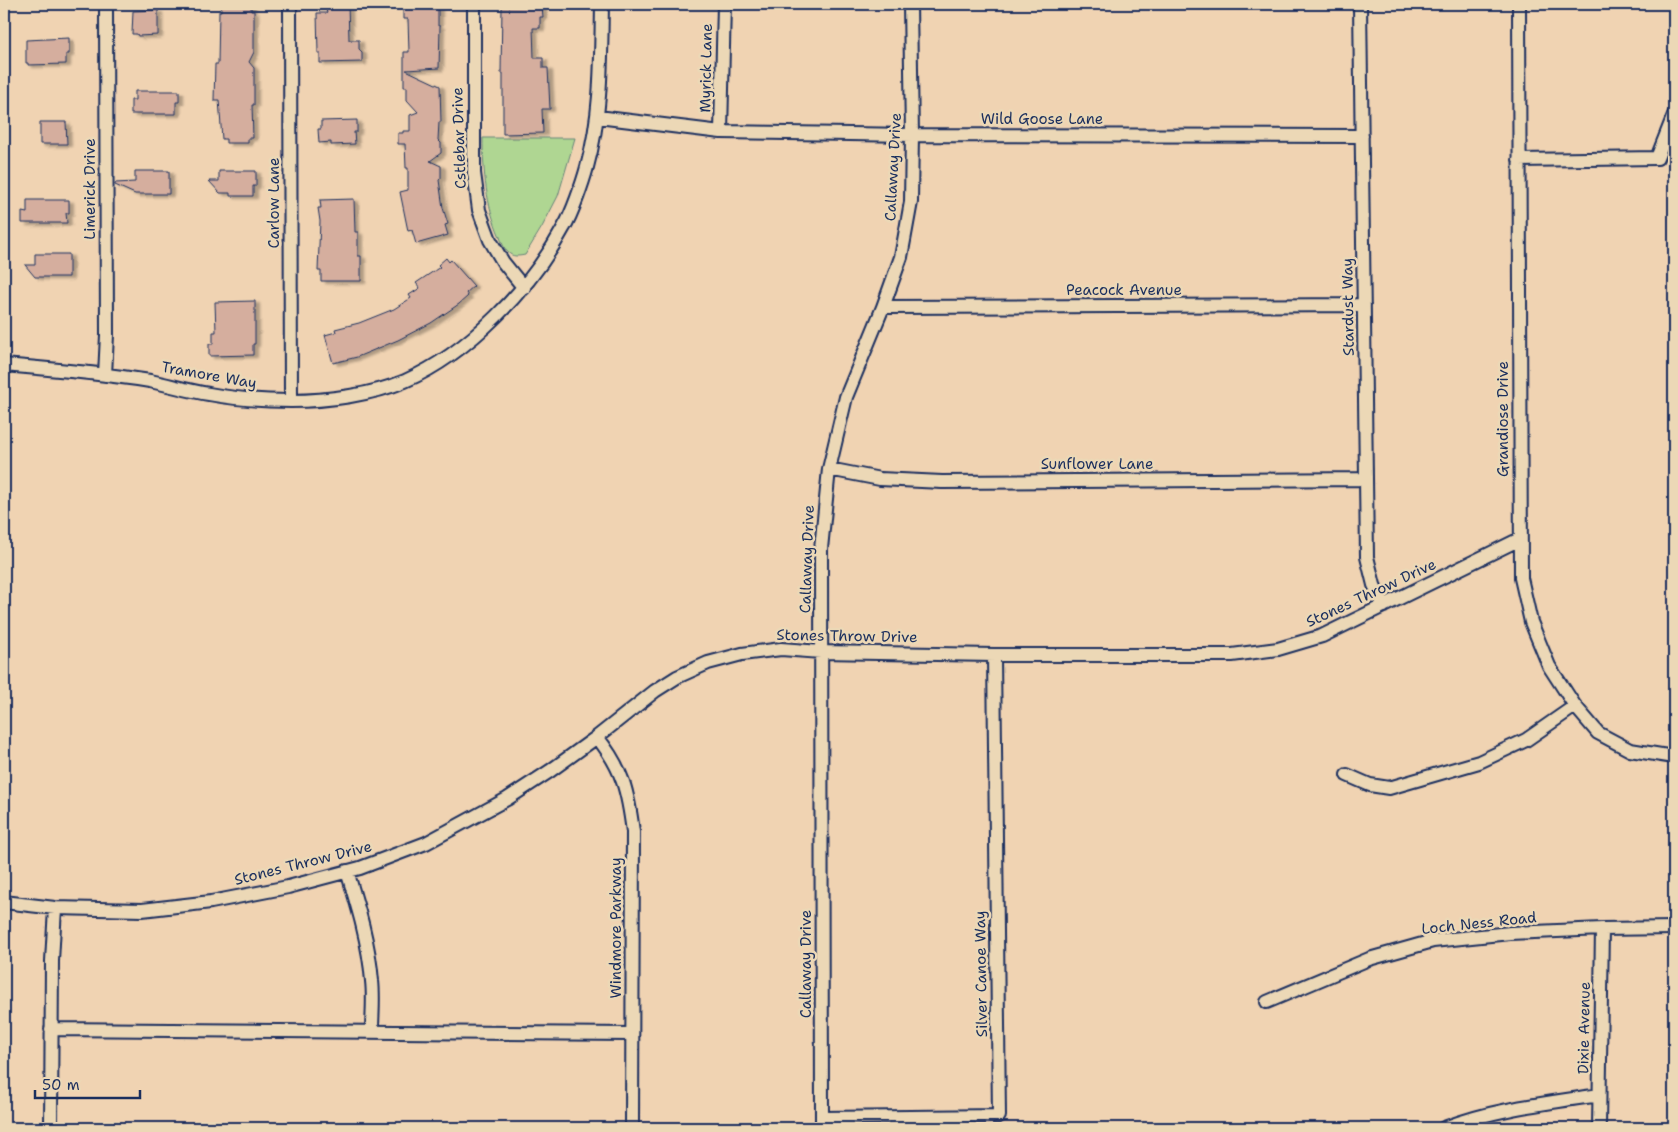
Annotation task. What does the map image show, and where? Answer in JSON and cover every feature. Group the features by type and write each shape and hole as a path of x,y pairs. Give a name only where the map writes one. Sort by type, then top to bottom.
{"street":[{"name":"Limerick Drive","path":"105,375 107,335 106,4"},
{"name":"Carlow Lane","path":"290,4 291,401"},
{"name":"Cstlebar Drive","path":"474,4 474,173 479,210 490,240 503,262 524,288"},
{"name":"Tramore Way","path":"4,365 105,375 250,400 291,401 329,399 361,394 405,381 449,356 490,323 524,288 565,226 587,168 598,117 602,4"},
{"name":"Myrick Lane","path":"722,132 724,4"},
{"name":"Callaway Drive","path":"822,1123 821,549 829,469 846,397 883,307 901,257 910,202 912,135 910,4"},
{"name":"Stardust Way","path":"1360,4 1367,557 1374,585 1384,606"},
{"name":"Grandiose Drive","path":"1518,4 1521,578 1531,622 1549,666 1575,706 1598,733 1630,750 1674,758"},
{"path":"1519,160 1657,158 1674,115"},
{"name":"Wild Goose Lane","path":"598,117 722,132 912,135 1362,136"},
{"name":"Peacock Avenue","path":"883,307 1364,305"},
{"name":"Sunflower Lane","path":"829,469 880,478 942,482 1366,479"},
{"name":"Stones Throw Drive","path":"4,902 55,908 142,910 201,903 288,887 347,871 426,843 508,799 597,737 654,691 677,677 708,663 742,654 781,649 821,652 994,655 1232,655 1278,649 1322,636 1520,540"},
{"name":"Silver Canoe Way","path":"822,1123 999,1116 994,655"},
{"path":"1347,775 1370,785 1389,788 1479,762 1526,740 1575,706"},
{"name":"Windmore Parkway","path":"597,737 610,753 622,776 630,806 633,832 632,1128"},
{"path":"347,871 362,917 368,947 372,982 372,1032"},
{"path":"51,1128 52,961 55,908"},
{"name":"Loch Ness Road","path":"1267,1002 1369,959 1433,941 1510,933 1674,928"},
{"name":"Dixie Avenue","path":"1599,1128 1602,929"},
{"path":"52,1029 632,1034"},
{"path":"1444,1128 1459,1122 1521,1108 1599,1095"}],"green space":[{"path":"483,138 575,138 558,196 525,255 515,256 508,253 495,225 486,189"}],"building":[{"path":"221,4 251,4 251,11 254,11 254,52 249,62 254,68 253,138 248,138 248,143 226,143 226,139 222,139 219,100 214,100 215,64 218,64 219,11 221,11"},
{"path":"324,4 348,4 349,40 359,40 362,62 320,63 317,13 327,13"},
{"path":"406,4 438,4 438,26 440,26 439,68 406,70 440,86 441,122 439,122 438,140 441,143 441,153 430,161 441,166 441,178 439,180 443,208 448,224 445,225 448,235 416,244 412,230 408,231 400,192 408,190 405,144 398,144 398,133 410,131 410,115 418,112 407,100 407,87 404,87 404,52 409,52 408,19 403,19 403,8 406,8"},
{"path":"542,6 543,17 540,17 540,28 533,28 534,58 543,58 543,68 548,68 550,109 542,109 543,133 503,134 503,73 501,73 502,7"},
{"path":"158,10 158,35 138,36 137,34 132,34 133,11"},
{"path":"69,38 69,54 66,54 66,64 28,65 26,63 26,40"},
{"path":"135,91 179,91 179,102 176,102 176,114 131,114 131,100 135,100"},
{"path":"357,120 357,132 354,132 355,144 331,145 331,142 319,143 318,129 321,129 321,121"},
{"path":"40,122 66,122 67,144 40,144"},
{"path":"135,171 169,171 169,194 135,194 115,185 115,183 135,182"},
{"path":"219,171 256,171 256,186 253,186 253,196 230,196 230,193 220,193 209,181 219,181"},
{"path":"354,199 355,232 358,232 358,256 361,256 361,281 321,281 321,271 318,271 320,221 318,208 321,208 320,200"},
{"path":"27,200 69,200 69,213 66,213 67,223 22,223 22,212 27,213"},
{"path":"35,254 69,254 69,277 35,277 25,265 35,265"},
{"path":"446,258 449,262 451,260 474,286 466,293 468,296 431,323 398,340 357,357 333,363 325,335 336,332 335,329 359,323 394,309 411,298 409,295 420,288 416,283 440,267 438,265"},
{"path":"255,301 255,344 253,344 253,355 209,356 209,344 213,344 213,332 216,332 215,302"}]}
